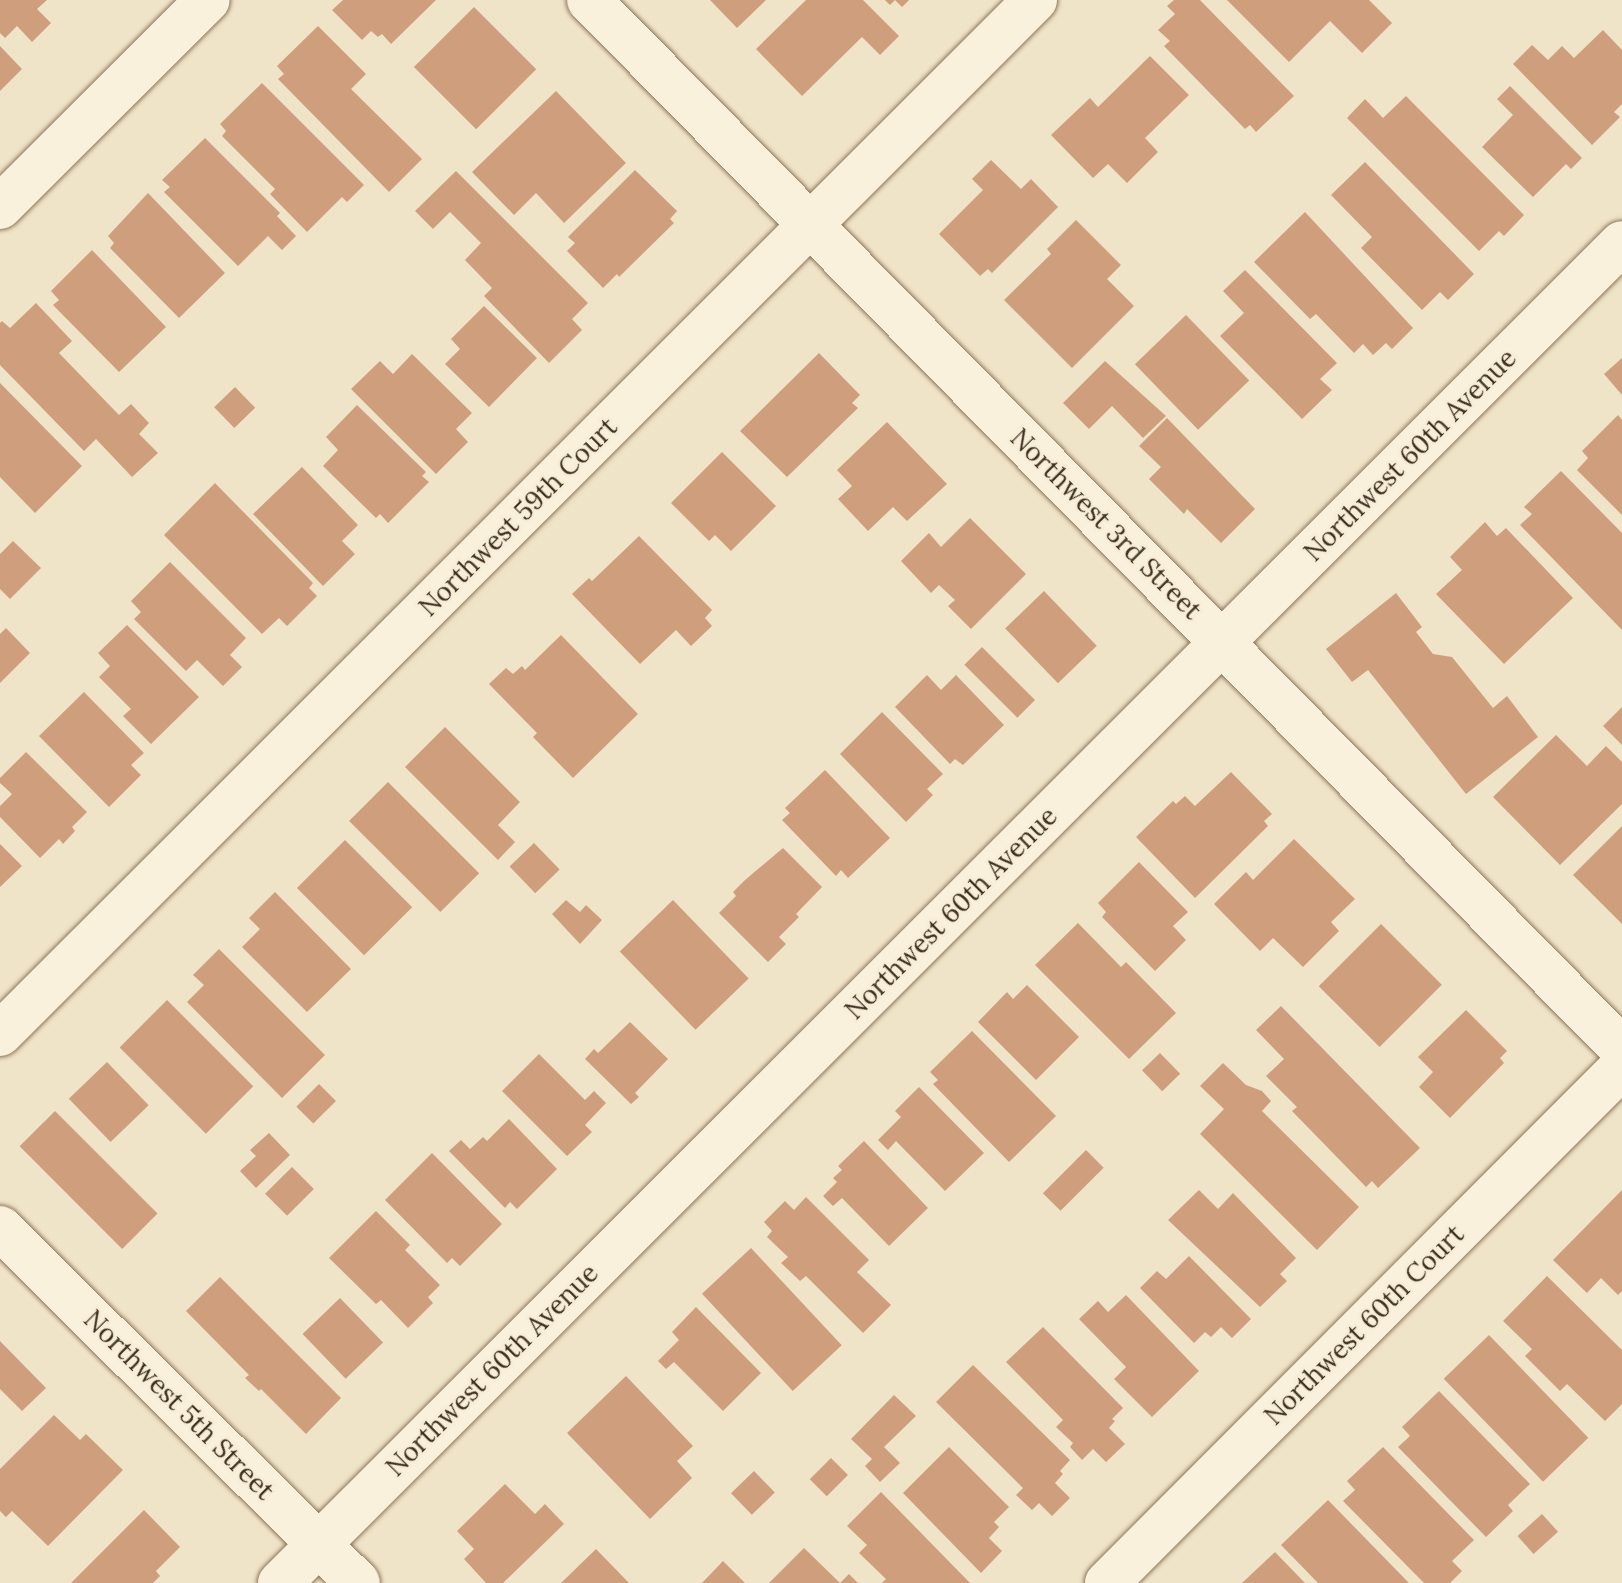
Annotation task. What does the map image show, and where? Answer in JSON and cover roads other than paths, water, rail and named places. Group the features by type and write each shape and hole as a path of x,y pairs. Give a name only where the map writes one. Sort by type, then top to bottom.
{"street":[{"path":"0,207 208,0"},
{"name":"Northwest 3rd Street","path":"589,0 1622,1049"},
{"name":"Northwest 59th Court","path":"0,1034 1035,0"},
{"name":"Northwest 60th Avenue","path":"280,1583 1622,243"},
{"name":"Northwest 60th Court","path":"1107,1583 1622,1067"},
{"name":"Northwest 5th Street","path":"0,1228 358,1583"}]}
